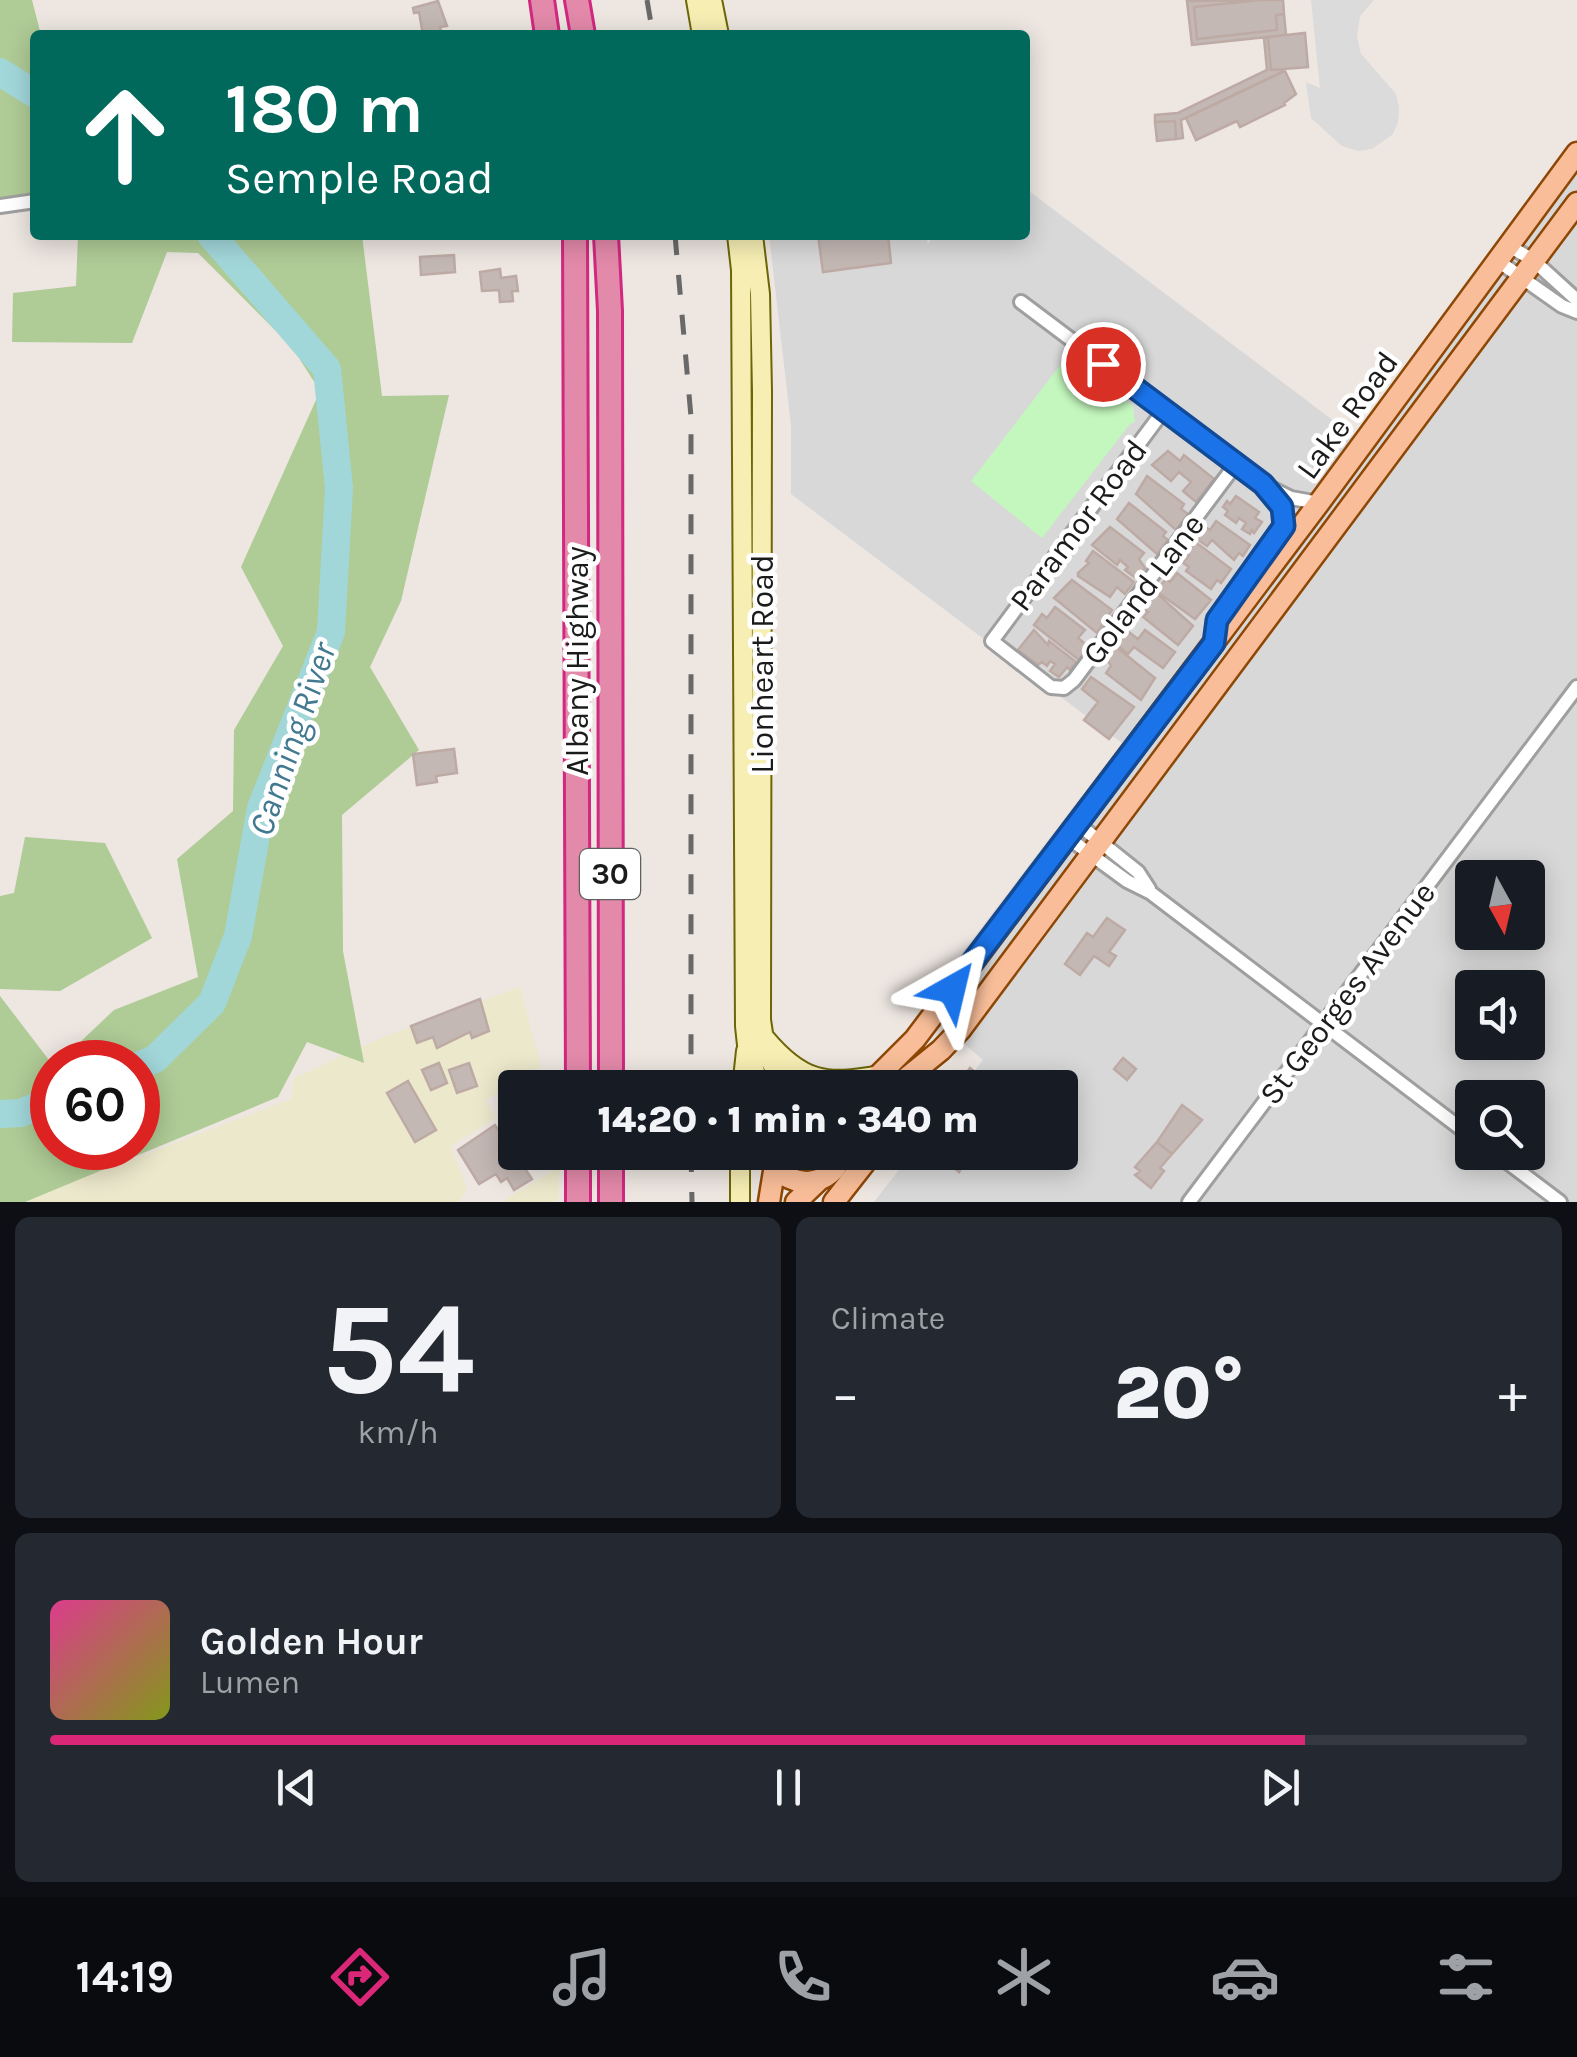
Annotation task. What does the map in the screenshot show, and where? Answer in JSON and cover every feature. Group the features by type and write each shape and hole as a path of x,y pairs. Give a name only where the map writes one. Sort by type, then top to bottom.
{"highway":[{"path":"542,0 546,30"},
{"path":"578,0 582,30"},
{"name":"Albany Highway","path":"575,240 578,1070"},
{"name":"Albany Highway","path":"606,240 610,311 611,1070"},
{"path":"577,662 609,660"},
{"path":"578,1170 578,1202"},
{"path":"611,1170 611,1202"}],"main road":[{"path":"696,0 701,30"},
{"path":"712,0 718,30"},
{"name":"Lake Road","path":"890,1070 1320,503 1577,153"},
{"name":"Lake Road","path":"904,1070 942,1050 960,1030 1577,203"},
{"name":"Lionheart Road","path":"738,240 742,270 754,1040 758,1070"},
{"name":"Lionheart Road","path":"754,240 760,294 762,391 754,1040 775,1070"},
{"path":"746,1070 754,1040 801,1070"},
{"path":"930,1070 942,1050"},
{"path":"740,1170 740,1202"},
{"path":"769,1202 771,1170"},
{"path":"784,1170 798,1182 818,1181"},
{"path":"796,1202 834,1170"},
{"path":"834,1202 859,1170"}],"street":[{"path":"0,206 30,202"},
{"path":"1503,254 1534,260 1577,300"},
{"path":"1503,254 1520,277 1577,312"},
{"path":"1021,302 1263,484 1291,498 1320,503"},
{"name":"Paramor Road","path":"992,640 1164,410"},
{"name":"Goland Lane","path":"992,640 1051,687 1070,685 1236,464"},
{"path":"1214,643 1217,620 1284,526 1282,507 1263,484"},
{"name":"St Georges Avenue","path":"1189,1202 1577,688"},
{"path":"1072,830 1138,872 1151,893 1455,1124"},
{"path":"1518,1170 1560,1202"}],"shaded area":[{"path":"1311,0 1374,0 1360,16 1357,37 1361,54 1396,94 1399,108 1393,134 1372,149 1358,151 1342,146 1311,118 1306,82 1320,88"},
{"path":"1577,147 1577,1202 874,1202 899,1170 1078,1170 1078,1070 975,1070 983,1060 921,1007 1122,743 791,494 791,425 770,240 927,240 928,244 931,240 1030,240 1030,192 1355,437"},
{"path":"520,987 541,1067 498,1070 498,1093 486,1100 496,1118 451,1146 467,1189 459,1202 19,1202 104,1170 160,1170 160,1149 291,1099 294,1078 383,1037"},
{"path":"559,1170 559,1198 555,1202 501,1202"}],"green space":[{"path":"0,0 32,0 40,30 30,30 30,199 0,208"},
{"path":"78,240 363,240 382,396 449,395 401,601 370,667 419,750 342,815 343,951 364,1063 307,1042 278,1097 160,1146 160,1040 82,1040 114,1010 198,977 177,859 233,811 234,730 283,646 241,567 320,391 292,347 198,253 167,252 132,343 12,342 13,293 76,286"},
{"path":"1065,359 1133,406 1135,422 1042,538 971,481"},
{"path":"25,837 105,843 152,938 60,991 0,989 0,896 14,893"},
{"path":"0,996 34,1040 30,1040 30,1170 102,1170 25,1202 0,1202"}],"building":[{"path":"1260,0 1194,7 1197,39 1277,30 1276,15 1284,14 1286,35 1192,45 1187,1"},
{"path":"1283,0 1284,14 1276,15 1277,30 1197,39 1194,7"},
{"path":"438,1 447,26 422,30 419,12 414,13 413,8"},
{"path":"1305,33 1308,67 1271,70 1268,37"},
{"path":"1268,37 1271,70 1282,72 1181,120 1183,138 1176,139 1175,121 1155,122 1155,115 1178,113 1267,70 1264,38"},
{"path":"1285,71 1296,94 1285,105 1240,127 1237,121 1196,140 1186,118"},
{"path":"1175,121 1176,139 1157,141 1155,122"},
{"path":"819,240 889,240 891,263 823,272"},
{"path":"454,255 455,272 421,275 420,257"},
{"path":"500,269 501,278 516,276 518,291 512,291 513,301 500,302 499,290 482,291 480,272"},
{"path":"1168,451 1180,461 1184,455 1214,479 1196,502 1183,491 1191,482 1179,472 1171,481 1152,465"},
{"path":"1147,476 1184,504 1181,509 1188,514 1176,530 1136,494"},
{"path":"1236,496 1259,512 1255,518 1262,522 1254,533 1242,529 1246,523 1239,518 1236,523 1225,515 1228,511 1223,507"},
{"path":"1129,503 1166,532 1163,536 1168,540 1157,554 1117,519"},
{"path":"1216,521 1250,545 1243,556 1239,553 1234,560 1212,540 1207,546 1197,539 1205,527 1210,530"},
{"path":"1110,527 1144,553 1139,559 1145,568 1137,579 1120,560 1117,565 1092,545"},
{"path":"1194,541 1231,569 1211,589 1186,571 1189,567 1183,563 1189,555 1185,552"},
{"path":"1093,551 1134,582 1125,594 1117,587 1110,597 1078,576"},
{"path":"1177,573 1211,600 1195,619 1156,591"},
{"path":"1072,580 1112,610 1097,633 1054,598"},
{"path":"1154,591 1193,626 1178,645 1143,617 1148,612 1141,607"},
{"path":"1055,607 1085,630 1078,638 1089,647 1079,660 1034,625 1042,614 1047,618"},
{"path":"1034,630 1048,645 1049,641 1076,662 1070,670 1067,667 1059,677 1050,671 1055,664 1050,661 1047,666 1042,662 1038,665 1018,650"},
{"path":"1126,630 1138,639 1145,630 1175,652 1163,668 1134,647 1128,654 1116,644"},
{"path":"1115,646 1155,678 1141,700 1106,673 1111,666 1106,657"},
{"path":"1091,677 1134,707 1109,739 1084,720 1098,702 1082,689"},
{"path":"454,749 457,773 436,776 437,782 417,785 413,754"},
{"path":"1107,918 1125,930 1109,952 1116,956 1109,966 1094,956 1080,975 1065,964 1087,933 1093,937"},
{"path":"480,999 489,1031 472,1038 470,1032 437,1048 433,1037 417,1043 411,1026"},
{"path":"1123,1058 1136,1069 1127,1080 1114,1069"},
{"path":"439,1063 447,1083 431,1090 422,1070"},
{"path":"469,1063 477,1086 457,1093 449,1070"},
{"path":"408,1081 436,1130 415,1142 387,1093"},
{"path":"1182,1105 1202,1120 1172,1154 1157,1142"},
{"path":"495,1125 498,1170 526,1170 532,1179 514,1190 507,1178 501,1182 496,1174 479,1184 458,1150"},
{"path":"1157,1142 1172,1154 1151,1188 1135,1175 1140,1171 1135,1167"}],"waterway":[{"name":"Canning River","path":"0,72 30,91"},
{"name":"Canning River","path":"160,1054 212,1003 238,936 261,808 331,632 339,488 327,369 215,240"},
{"name":"Canning River","path":"0,1114 30,1109"}],"railway":[{"path":"647,0 652,30"},
{"path":"675,240 691,417 691,1070"},
{"path":"691,1170 692,1202"}],"route":[{"path":"952,989 1214,643 1217,620 1284,526 1282,507 1263,484 1103,364"}]}
